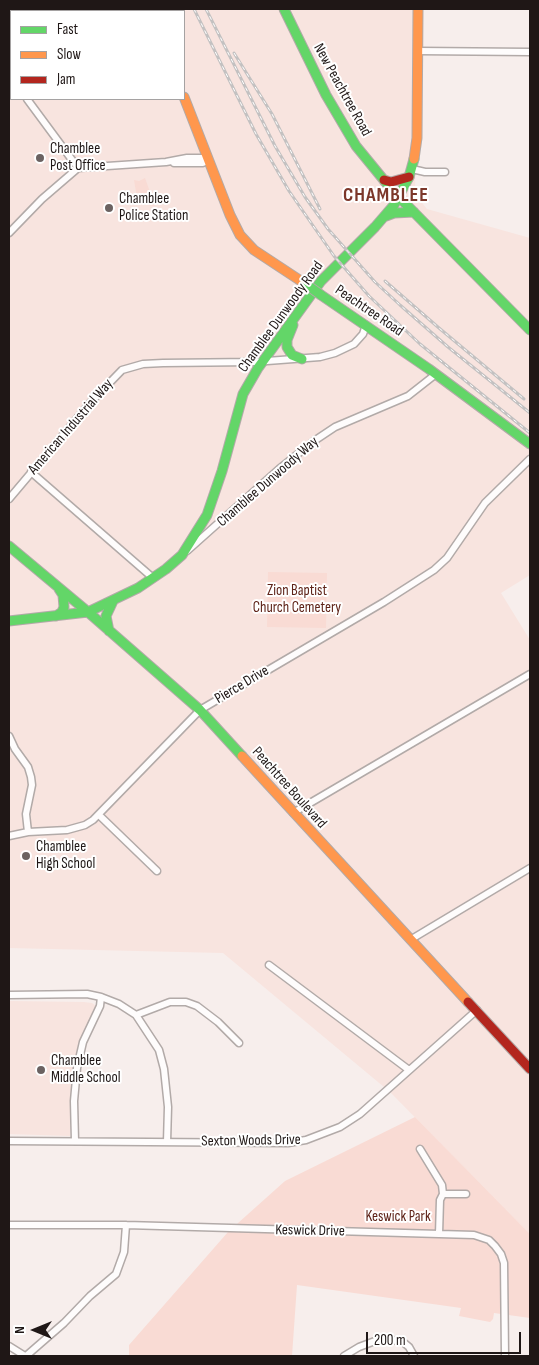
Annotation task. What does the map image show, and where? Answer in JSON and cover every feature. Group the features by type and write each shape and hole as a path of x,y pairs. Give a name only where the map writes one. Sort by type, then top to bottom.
{"main road":[{"name":"New Peachtree Road","path":"284,9 326,95 353,142 399,197 530,330"},
{"name":"Chamblee Dunwoody Road","path":"9,621 88,612 153,578 182,555 207,515 222,471 243,394 262,362 321,281 384,217 399,197 410,173 418,138 418,9"},
{"name":"Peachtree Road","path":"185,100 230,215 242,238 254,250 436,374 530,444"},
{"path":"384,180 392,182 410,173"},
{"path":"384,217 394,213 414,212"},
{"path":"298,312 287,340 287,347 292,355 302,359"},
{"name":"Peachtree Boulevard","path":"9,546 200,710 410,940 530,1066"},
{"path":"56,616 62,612 64,607 62,592 57,586"},
{"path":"110,631 106,616 113,600"}],"street":[{"path":"418,51 530,52"},
{"path":"29,100 78,168"},
{"path":"9,233 42,199 78,168 166,162 194,164 203,163 208,160"},
{"path":"410,173 445,172"},
{"name":"American Industrial Way","path":"9,499 90,403 122,370 143,364 163,362 262,362 329,355 348,347 358,340 366,325"},
{"name":"Chamblee Dunwoody Way","path":"182,555 279,468 314,440 337,426 408,396 436,374"},
{"name":"Pierce Drive","path":"9,836 28,832 58,831 75,828 85,825 99,815 200,710 384,602 434,570 446,558 486,503 530,459"},
{"path":"31,472 153,578"},
{"path":"293,813 530,674"},
{"path":"9,736 15,749 28,767 31,776 32,785 26,814 28,832"},
{"path":"99,815 157,871"},
{"path":"410,940 530,868"},
{"path":"268,965 409,1070"},
{"path":"9,995 87,994 119,1004 136,1014 159,1050 164,1069 168,1108 167,1142"},
{"path":"75,1140 76,1068 83,1042 100,1006 101,997"},
{"path":"136,1014 170,1002 186,1002 198,1006 218,1022 239,1043"},
{"name":"Sexton Woods Drive","path":"9,1141 288,1143 306,1140 340,1127 360,1114 477,1010"},
{"path":"420,1149 442,1185 443,1194 440,1200 438,1234"},
{"path":"443,1194 466,1194"},
{"name":"Keswick Drive","path":"9,1225 126,1225 474,1235 489,1240 501,1254 504,1263 505,1356"},
{"path":"9,1346 25,1356 64,1323 90,1296 116,1274 124,1252 126,1225"},
{"path":"344,1356 359,1346 387,1339 403,1342 409,1347 414,1356"}],"shaded area":[{"path":"9,9 418,9 415,194 427,209 530,238 530,575 501,593 530,640 530,1234 390,1092 223,953 9,948"},
{"name":"Chamblee Middle School","path":"9,1001 84,1002 92,1003 96,1006 73,1079 70,1136 9,1134"}],"green space":[{"path":"145,178 155,206 138,204 134,180 139,181"},
{"name":"Zion Baptist Church Cemetery","path":"268,572 327,573 326,628 267,627"},
{"name":"Keswick Park","path":"415,1117 530,1234 530,1318 494,1313 493,1319 490,1322 459,1316 461,1308 297,1285 292,1356 129,1356 129,1345 228,1232 285,1181"}],"railway":[{"path":"194,9 256,134 289,191 334,256 369,296 420,344 530,433"},
{"path":"206,9 275,146 305,197 328,229 375,282 400,305 448,347 530,413"},
{"path":"234,53 272,114 320,209"},
{"path":"385,281 524,399"}],"traffic: fast":[{"path":"284,9 326,95 356,146 392,190 530,330"},
{"path":"9,621 88,612 138,588 166,569 182,555 207,515 222,471 243,394 258,368 321,281 375,227 394,205 409,177 414,159"},
{"path":"386,216 394,213 414,212"},
{"path":"307,285 321,295"},
{"path":"321,295 429,369 530,444"},
{"path":"293,325 287,340 287,347 292,355 302,359"},
{"path":"9,546 200,710 242,756"},
{"path":"56,616 62,612 64,607 63,595 59,589"},
{"path":"109,631 106,616 113,601"}],"traffic: slow":[{"path":"414,159 417,138 418,9"},
{"path":"185,100 230,215 240,235 254,250 307,285"},
{"path":"242,756 468,1002"}],"traffic: jam":[{"path":"384,180 391,182 409,177"},
{"path":"468,1002 530,1069"}],"place":[{"name":"Chamblee Post Office","path":"40,158"},
{"name":"Chamblee Police Station","path":"109,208"},
{"name":"Chamblee High School","path":"26,856"},
{"name":"Chamblee Middle School","path":"41,1070"}],"district":[{"name":"CHAMBLEE","path":"386,196"}]}
